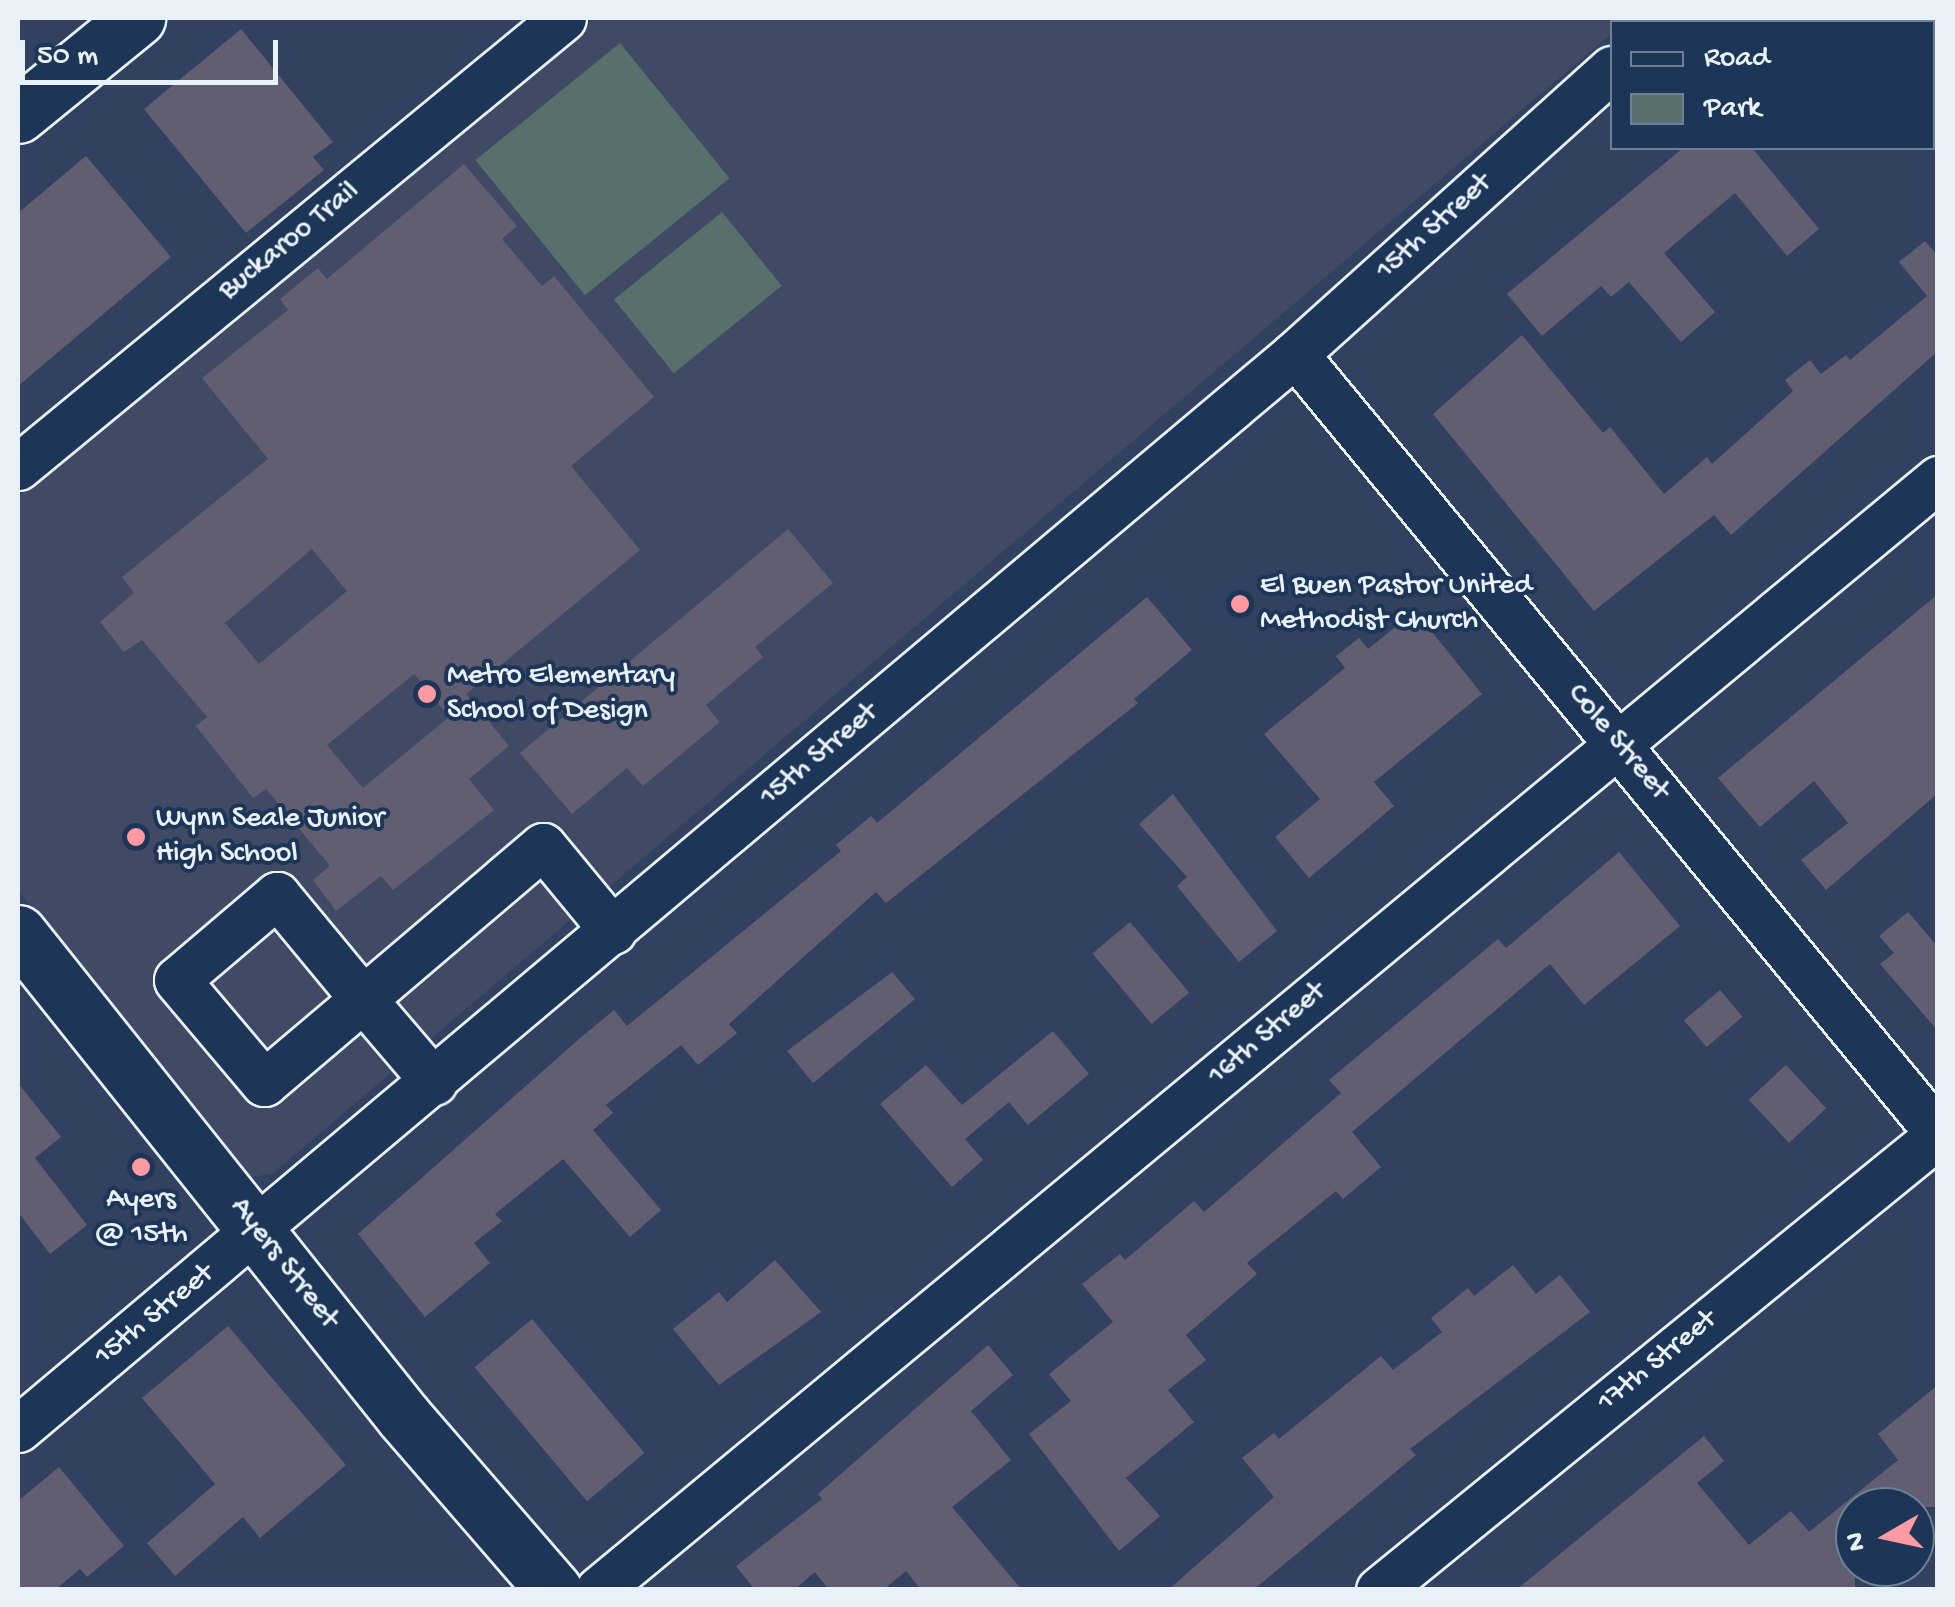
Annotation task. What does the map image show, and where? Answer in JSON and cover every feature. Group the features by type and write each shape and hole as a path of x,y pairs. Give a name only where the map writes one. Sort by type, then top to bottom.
{"main road":[{"path":"18,115 137,18"},
{"name":"Ayers Street","path":"18,933 404,1417 554,1590"}],"street":[{"name":"Buckaroo Trail","path":"18,466 563,18"},
{"name":"15th Street","path":"18,1429 258,1232 1296,354 1610,72"},
{"name":"Cole Street","path":"1296,354 1938,1134"},
{"name":"16th Street","path":"598,1590 1938,479"},
{"path":"434,1082 363,999 543,846 613,931"},
{"name":"17th Street","path":"1379,1590 1938,1134"}],"shaded area":[{"name":"Metro Elementary School of Design","path":"595,18 1631,18 1610,20 1610,35 272,1174 251,1177 18,890 18,497"}],"green space":[{"path":"620,43 730,178 585,295 475,160"},
{"path":"722,212 782,286 674,373 614,299"}],"building":[{"path":"241,29 333,142 313,157 324,170 246,233 144,109"},
{"path":"1681,150 1754,150 1819,229 1787,256 1735,193 1664,253 1715,312 1681,342 1629,282 1611,297 1601,286 1542,336 1507,294"},
{"path":"86,156 171,257 18,386 18,213"},
{"path":"464,164 517,226 502,239 542,286 554,276 654,397 571,466 640,550 466,694 509,746 469,779 494,810 393,890 381,876 336,911 313,880 330,866 266,789 253,798 196,726 207,717 142,640 124,652 100,622 134,593 122,577 268,459 202,378 288,310 280,299 318,268 327,279","holes":["312,549 347,591 259,664 225,623","414,674 449,717 363,788 327,745"]},
{"path":"1925,241 1938,256 1938,351 1731,535 1714,515 1594,611 1433,414 1522,335 1603,433 1610,427 1664,494 1707,457 1712,464 1793,391 1785,380 1810,360 1821,374 1846,355 1850,360 1927,296 1899,262"},
{"path":"788,529 833,583 755,647 763,657 706,705 720,722 643,786 627,768 572,814 520,753"},
{"path":"1938,594 1938,793 1826,890 1801,860 1848,823 1814,781 1760,827 1718,778"},
{"path":"1147,597 1192,650 1134,699 1138,703 886,903 876,892 729,1024 737,1033 698,1065 681,1045 606,1105 613,1113 593,1130 661,1210 630,1237 563,1159 495,1214 502,1221 474,1243 490,1263 425,1317 358,1234 614,1010 627,1026 841,851 836,845 871,816 877,823"},
{"path":"1415,611 1482,694 1374,782 1394,806 1309,878 1275,837 1320,799 1264,734 1345,668 1336,656 1359,638 1368,649"},
{"path":"1173,794 1277,931 1239,962 1177,886 1187,877 1139,824"},
{"path":"1619,852 1680,926 1584,1005 1550,964 1352,1132 1381,1167 1343,1199 1336,1191 1247,1263 1257,1274 1186,1335 1206,1360 1168,1390 1194,1422 1126,1478 1160,1516 1119,1551 1029,1434 1071,1401 1049,1374 1113,1322 1082,1284 1120,1254 1125,1260 1194,1201 1204,1212 1341,1093 1329,1080 1498,939 1506,948"},
{"path":"1908,912 1938,947 1938,1031 1880,964 1894,953 1879,936"},
{"path":"1130,922 1189,992 1152,1024 1092,953"},
{"path":"892,972 915,999 813,1083 787,1051"},
{"path":"1720,990 1742,1017 1706,1047 1684,1020"},
{"path":"1053,1031 1089,1074 1028,1125 1009,1102 965,1139 983,1160 952,1187 880,1104 926,1065 962,1105"},
{"path":"1786,1065 1826,1108 1789,1143 1749,1100"},
{"path":"18,1083 61,1137 35,1158 87,1225 50,1254 18,1212"},
{"path":"775,1260 821,1312 719,1385 673,1329 719,1292 727,1302"},
{"path":"1513,1265 1536,1294 1560,1275 1590,1312 1410,1449 1416,1455 1253,1590 1168,1590 1274,1497 1242,1458 1274,1433 1279,1439 1381,1356 1393,1370 1442,1332 1431,1318 1468,1288 1474,1296"},
{"path":"532,1319 644,1453 587,1501 475,1367"},
{"path":"228,1326 346,1465 260,1538 243,1517 175,1576 147,1543 215,1484 142,1398"},
{"path":"988,1345 1013,1375 971,1411 1011,1460 952,1507 1022,1590 921,1590 906,1571 883,1590 829,1590 815,1572 794,1590 755,1590 736,1566 822,1499 818,1494"},
{"path":"1938,1385 1938,1507 1935,1487 1865,1487 1898,1460 1878,1434"},
{"path":"1704,1436 1724,1461 1697,1483 1749,1545 1791,1511 1809,1532 1835,1511 1835,1587 1855,1590 1516,1590"},
{"path":"59,1467 124,1546 87,1577 80,1569 55,1590 18,1590 18,1501"}],"place":[{"name":"El Buen Pastor United Methodist Church","path":"1240,604"},
{"name":"Metro Elementary School of Design","path":"427,694"},
{"name":"Wynn Seale Junior High School","path":"136,837"},
{"name":"Ayers @ 15th","path":"141,1167"}]}
